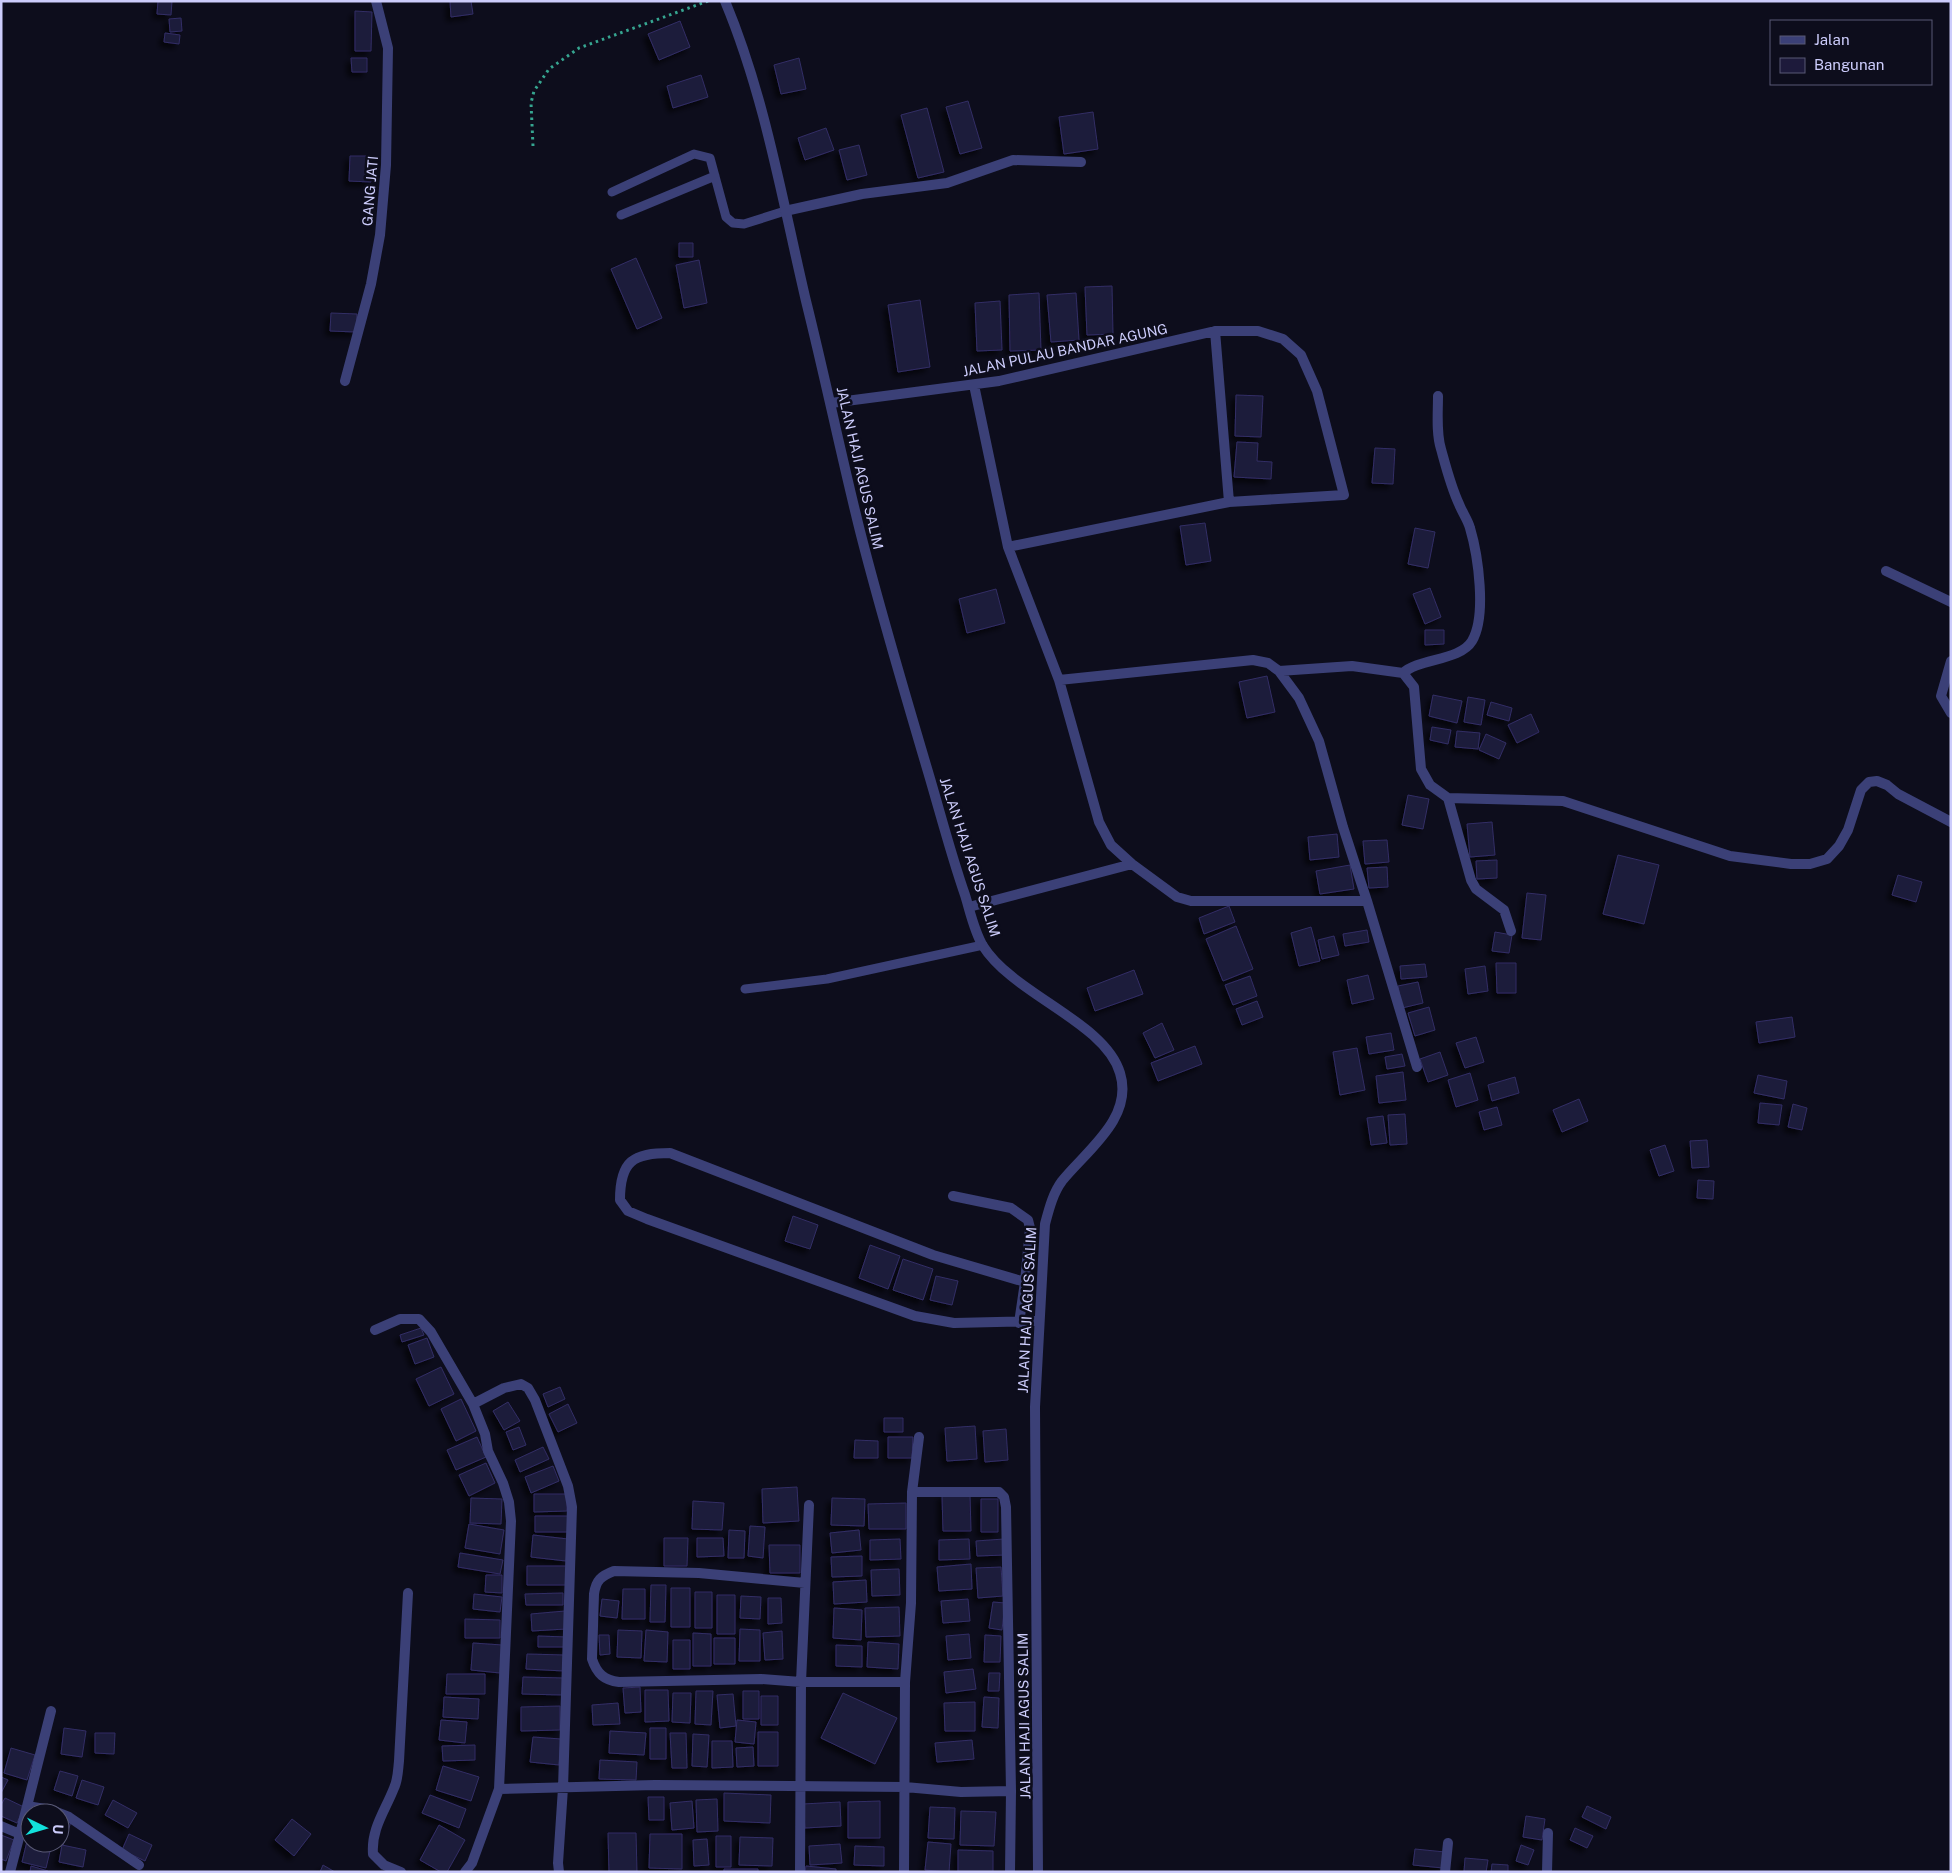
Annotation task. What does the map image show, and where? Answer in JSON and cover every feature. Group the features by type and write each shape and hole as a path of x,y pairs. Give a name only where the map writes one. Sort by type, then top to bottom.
{"street":[{"name":"GANG JATI","path":"345,381 371,284 380,235 386,165 388,48 376,1"},
{"name":"JALAN HAJI AGUS SALIM","path":"725,1 756,84 769,134 785,211 859,526 883,619 969,907 983,945 1002,967 1031,991 1088,1031 1102,1044 1113,1058 1121,1073 1122,1098 1111,1125 1084,1160 1061,1182 1052,1199 1045,1224 1035,1416 1038,1872"},
{"path":"785,211 862,194 948,183 1013,160 1081,162"},
{"path":"1008,547 1229,502 1215,331"},
{"name":"JALAN PULAU BANDAR AGUNG","path":"831,403 974,385 1215,331 1258,331 1283,339 1301,354 1317,391 1344,495 1229,502"},
{"path":"974,385 1008,547 1059,680 1099,822 1110,845 1171,893 1191,901 1367,901"},
{"path":"1404,673 1410,668 1433,662 1463,649 1472,642 1479,613 1479,580 1474,546 1470,527 1458,502 1440,447 1438,396"},
{"path":"1886,571 1951,602"},
{"path":"1059,680 1253,660 1268,663 1279,671 1299,698 1319,741 1417,1067"},
{"path":"1951,661 1942,696 1951,713"},
{"path":"1279,671 1352,666 1404,673 1414,686 1421,768 1430,785 1448,798 1563,801 1730,856 1791,864 1810,864 1827,859 1839,846 1848,830 1861,790 1869,782 1877,781 1887,785 1898,794 1951,822"},
{"path":"1448,798 1474,885 1476,889 1504,910 1511,931"},
{"path":"969,907 1132,864"},
{"path":"1025,1282 933,1255 670,1153 648,1153 633,1158 624,1170 620,1200 628,1211 647,1220 916,1316 954,1324 1019,1323 1040,1320"},
{"path":"953,1196 1011,1208 1028,1220 1030,1228 1019,1323"},
{"path":"375,1330 400,1319 418,1319 431,1332 473,1404 485,1434 488,1451 504,1483 509,1502 510,1521 499,1788 472,1863 466,1872"},
{"path":"473,1404 504,1388 521,1384 528,1388 535,1400 568,1486 572,1524 559,1872"},
{"path":"904,1872 905,1682 911,1603 912,1492 919,1437"},
{"path":"912,1492 987,1491 999,1492 1004,1497 1011,1791 1010,1872"},
{"path":"800,1872 801,1682 810,1505"},
{"path":"805,1583 699,1573 614,1571 599,1579 594,1594 592,1659 596,1670 605,1680 619,1682 760,1679 801,1682 905,1682"},
{"path":"401,1872 384,1865 373,1854 372,1841 375,1828 395,1786 399,1761 408,1593"},
{"path":"28,1803 51,1711"},
{"path":"499,1788 655,1785 799,1788 905,1787 938,1791 1011,1791"},
{"path":"70,1818 139,1864"},
{"path":"1,1826 20,1834 10,1872"},
{"path":"1547,1872 1548,1833"},
{"path":"1445,1872 1448,1843"}],"lane":[{"path":"612,192 694,154 710,158 726,217 733,224 744,224 785,211"},
{"path":"621,216 715,176"},
{"path":"745,989 827,979 983,945"}],"path":[{"path":"533,146 531,103 534,91 549,68 579,48 708,1"}],"building":[{"path":"158,1 172,1 171,15 157,14"},
{"path":"450,1 471,1 473,14 451,17"},
{"path":"355,11 372,12 371,51 355,51"},
{"path":"181,18 182,31 170,32 169,19"},
{"path":"680,21 690,47 659,60 648,34"},
{"path":"165,33 180,35 179,44 164,42"},
{"path":"351,58 367,58 367,72 352,72"},
{"path":"799,58 806,89 781,94 774,65"},
{"path":"701,75 708,97 673,108 667,86"},
{"path":"968,101 982,148 960,154 946,107"},
{"path":"927,108 944,172 918,178 901,115"},
{"path":"1093,112 1098,149 1064,154 1059,117"},
{"path":"826,128 834,150 805,160 798,138"},
{"path":"859,145 867,175 847,180 839,150"},
{"path":"350,156 372,156 371,182 349,181"},
{"path":"679,243 693,243 693,257 679,257"},
{"path":"636,258 662,318 637,329 611,269"},
{"path":"699,260 707,303 684,308 676,265"},
{"path":"1112,286 1113,334 1087,335 1085,287"},
{"path":"1039,293 1041,350 1010,351 1009,295"},
{"path":"1076,293 1079,340 1051,342 1047,295"},
{"path":"920,300 930,367 898,372 888,305"},
{"path":"1000,301 1002,350 977,351 975,303"},
{"path":"331,313 357,314 356,332 330,331"},
{"path":"1236,395 1263,396 1261,437 1235,436"},
{"path":"1237,442 1258,443 1257,461 1272,462 1271,479 1234,477"},
{"path":"1375,448 1395,449 1393,484 1372,483"},
{"path":"1205,523 1211,561 1186,565 1180,526"},
{"path":"1415,528 1435,532 1428,568 1408,564"},
{"path":"1430,588 1441,617 1425,624 1413,594"},
{"path":"996,589 1005,623 967,633 959,599"},
{"path":"1425,630 1444,630 1444,644 1425,645"},
{"path":"1267,676 1275,712 1247,718 1239,682"},
{"path":"1433,695 1462,701 1457,723 1429,716"},
{"path":"1468,697 1485,700 1481,725 1464,722"},
{"path":"1491,702 1512,708 1509,721 1487,715"},
{"path":"1531,714 1539,732 1517,743 1508,725"},
{"path":"1432,727 1451,730 1448,744 1430,740"},
{"path":"1457,731 1480,733 1478,749 1455,747"},
{"path":"1486,734 1506,743 1499,759 1479,750"},
{"path":"1408,795 1429,799 1423,829 1402,825"},
{"path":"1492,822 1495,855 1470,857 1467,824"},
{"path":"1337,834 1339,857 1310,860 1308,837"},
{"path":"1387,840 1389,862 1365,864 1363,841"},
{"path":"1618,855 1659,865 1644,924 1603,914"},
{"path":"1497,860 1497,878 1477,879 1476,861"},
{"path":"1350,865 1354,889 1320,894 1316,871"},
{"path":"1387,867 1388,887 1369,888 1367,868"},
{"path":"1898,875 1922,882 1916,902 1892,895"},
{"path":"1527,893 1546,895 1541,940 1522,938"},
{"path":"1229,906 1235,922 1204,934 1199,918"},
{"path":"1236,926 1253,969 1223,981 1206,939"},
{"path":"1311,927 1320,961 1299,966 1291,933"},
{"path":"1367,930 1369,942 1345,946 1343,934"},
{"path":"1495,932 1512,935 1509,953 1492,951"},
{"path":"1334,936 1339,955 1322,959 1318,940"},
{"path":"1496,963 1516,963 1516,993 1497,993"},
{"path":"1425,964 1427,977 1401,979 1400,966"},
{"path":"1485,966 1488,991 1468,994 1465,969"},
{"path":"1134,970 1143,994 1095,1011 1087,988"},
{"path":"1368,975 1374,999 1352,1004 1347,980"},
{"path":"1250,976 1257,996 1233,1005 1225,985"},
{"path":"1418,982 1423,1003 1402,1008 1398,986"},
{"path":"1257,1001 1263,1017 1242,1025 1236,1009"},
{"path":"1429,1007 1435,1030 1415,1036 1408,1013"},
{"path":"1792,1017 1795,1037 1759,1043 1756,1022"},
{"path":"1162,1023 1174,1050 1155,1058 1143,1033"},
{"path":"1391,1033 1394,1050 1369,1054 1366,1037"},
{"path":"1476,1037 1484,1062 1465,1068 1456,1043"},
{"path":"1195,1046 1202,1064 1158,1081 1151,1063"},
{"path":"1357,1048 1365,1090 1340,1095 1333,1052"},
{"path":"1440,1052 1448,1075 1428,1082 1420,1059"},
{"path":"1402,1054 1405,1066 1387,1069 1385,1057"},
{"path":"1403,1072 1406,1100 1379,1103 1376,1076"},
{"path":"1470,1073 1478,1100 1456,1107 1448,1080"},
{"path":"1758,1075 1787,1081 1784,1099 1754,1093"},
{"path":"1515,1077 1519,1093 1492,1101 1488,1085"},
{"path":"1579,1099 1588,1121 1562,1132 1553,1110"},
{"path":"1760,1103 1782,1105 1779,1125 1758,1123"},
{"path":"1793,1104 1807,1108 1802,1130 1788,1127"},
{"path":"1497,1107 1502,1125 1484,1130 1479,1112"},
{"path":"1405,1114 1407,1144 1390,1145 1388,1115"},
{"path":"1383,1116 1387,1143 1371,1145 1367,1118"},
{"path":"1707,1140 1709,1167 1692,1168 1690,1141"},
{"path":"1665,1145 1674,1171 1659,1176 1650,1150"},
{"path":"1698,1180 1714,1181 1713,1199 1697,1198"},
{"path":"793,1216 818,1225 810,1249 785,1241"},
{"path":"870,1245 900,1256 888,1289 859,1278"},
{"path":"903,1259 933,1269 923,1300 893,1290"},
{"path":"936,1276 958,1281 952,1305 930,1300"},
{"path":"421,1328 424,1335 402,1342 400,1335"},
{"path":"427,1338 434,1357 415,1364 408,1345"},
{"path":"441,1367 454,1394 429,1406 416,1379"},
{"path":"560,1387 565,1399 548,1407 543,1394"},
{"path":"461,1399 476,1431 456,1441 441,1409"},
{"path":"508,1402 520,1421 504,1430 493,1411"},
{"path":"568,1404 577,1423 558,1432 549,1414"},
{"path":"884,1418 903,1418 903,1432 884,1432"},
{"path":"975,1426 977,1459 947,1461 945,1428"},
{"path":"519,1427 526,1445 513,1450 506,1432"},
{"path":"1006,1429 1008,1460 985,1462 983,1431"},
{"path":"477,1437 486,1457 456,1470 447,1450"},
{"path":"888,1437 913,1437 912,1458 888,1458"},
{"path":"855,1440 878,1441 878,1458 854,1458"},
{"path":"543,1447 549,1459 520,1472 515,1460"},
{"path":"486,1463 495,1483 469,1496 459,1475"},
{"path":"553,1466 559,1481 531,1493 525,1477"},
{"path":"797,1487 799,1521 763,1523 762,1489"},
{"path":"534,1494 567,1494 567,1511 534,1512"},
{"path":"942,1495 970,1495 971,1531 943,1531"},
{"path":"471,1498 502,1499 501,1524 470,1523"},
{"path":"832,1498 865,1499 864,1526 831,1525"},
{"path":"981,1499 998,1499 998,1532 981,1532"},
{"path":"693,1501 724,1503 722,1530 692,1529"},
{"path":"906,1503 906,1529 869,1529 868,1504"},
{"path":"535,1516 570,1516 570,1532 535,1532"},
{"path":"469,1524 504,1530 500,1554 465,1548"},
{"path":"750,1526 765,1527 763,1558 748,1556"},
{"path":"729,1530 745,1531 744,1558 728,1558"},
{"path":"859,1530 861,1550 832,1553 830,1533"},
{"path":"533,1535 568,1539 566,1561 531,1557"},
{"path":"664,1538 688,1538 687,1566 664,1566"},
{"path":"697,1538 723,1538 724,1556 697,1557"},
{"path":"900,1539 901,1559 870,1560 870,1540"},
{"path":"969,1539 970,1559 939,1560 939,1540"},
{"path":"1004,1539 1005,1555 977,1556 976,1541"},
{"path":"769,1545 800,1545 800,1573 770,1573"},
{"path":"460,1553 503,1560 500,1574 458,1567"},
{"path":"862,1556 862,1576 832,1577 831,1557"},
{"path":"971,1564 972,1589 939,1591 937,1567"},
{"path":"527,1566 567,1566 567,1585 527,1585"},
{"path":"1001,1567 1003,1596 978,1598 976,1568"},
{"path":"899,1569 900,1595 872,1596 871,1570"},
{"path":"486,1575 502,1575 502,1593 485,1592"},
{"path":"866,1580 867,1602 834,1604 833,1582"},
{"path":"651,1585 666,1585 665,1622 650,1622"},
{"path":"671,1588 690,1588 690,1627 671,1627"},
{"path":"623,1589 645,1589 645,1619 622,1619"},
{"path":"695,1592 712,1592 712,1628 695,1628"},
{"path":"563,1593 563,1605 526,1605 525,1594"},
{"path":"474,1594 502,1597 500,1612 473,1609"},
{"path":"717,1595 735,1595 735,1634 717,1634"},
{"path":"741,1596 761,1597 760,1619 740,1618"},
{"path":"768,1598 781,1598 782,1623 768,1624"},
{"path":"602,1599 619,1601 617,1618 600,1616"},
{"path":"968,1599 970,1621 943,1623 941,1601"},
{"path":"993,1602 1005,1603 1002,1630 989,1628"},
{"path":"899,1607 900,1636 866,1637 865,1608"},
{"path":"834,1608 862,1610 861,1640 833,1638"},
{"path":"565,1611 566,1629 532,1631 531,1614"},
{"path":"465,1619 500,1620 500,1638 465,1638"},
{"path":"740,1629 760,1630 760,1661 739,1661"},
{"path":"618,1630 642,1631 641,1658 617,1657"},
{"path":"646,1630 668,1632 667,1662 644,1661"},
{"path":"782,1631 783,1659 765,1660 763,1633"},
{"path":"693,1633 711,1634 711,1666 693,1666"},
{"path":"969,1634 971,1658 948,1660 946,1636"},
{"path":"599,1635 609,1635 610,1654 600,1655"},
{"path":"985,1635 1001,1636 1000,1662 984,1662"},
{"path":"538,1636 567,1637 567,1647 538,1647"},
{"path":"714,1638 735,1638 735,1664 714,1664"},
{"path":"673,1640 690,1640 690,1669 673,1669"},
{"path":"868,1642 899,1644 898,1669 867,1667"},
{"path":"473,1643 502,1645 500,1673 471,1670"},
{"path":"836,1645 862,1646 862,1667 836,1666"},
{"path":"527,1654 564,1655 564,1671 526,1669"},
{"path":"973,1669 976,1689 946,1693 944,1672"},
{"path":"989,1673 1000,1673 999,1691 988,1691"},
{"path":"447,1674 485,1674 485,1694 446,1694"},
{"path":"523,1677 564,1678 563,1695 522,1694"},
{"path":"640,1687 641,1712 625,1713 623,1688"},
{"path":"645,1690 668,1690 669,1721 645,1722"},
{"path":"696,1691 713,1691 711,1725 695,1724"},
{"path":"743,1691 759,1691 759,1719 743,1719"},
{"path":"673,1693 691,1693 690,1723 672,1722"},
{"path":"843,1693 897,1718 875,1764 821,1738"},
{"path":"733,1694 736,1726 720,1728 717,1695"},
{"path":"761,1696 778,1696 778,1725 761,1725"},
{"path":"444,1697 479,1699 478,1719 443,1717"},
{"path":"984,1697 999,1698 998,1728 982,1727"},
{"path":"975,1702 975,1731 945,1731 944,1703"},
{"path":"618,1703 620,1724 593,1725 592,1705"},
{"path":"560,1706 560,1730 521,1731 521,1707"},
{"path":"441,1720 467,1722 465,1743 439,1740"},
{"path":"737,1720 756,1722 754,1744 735,1742"},
{"path":"64,1728 86,1731 82,1757 61,1754"},
{"path":"650,1728 666,1728 666,1759 650,1759"},
{"path":"610,1731 646,1733 644,1755 609,1753"},
{"path":"758,1732 778,1732 778,1766 758,1766"},
{"path":"95,1733 115,1733 114,1754 95,1753"},
{"path":"670,1733 686,1733 687,1768 672,1768"},
{"path":"693,1734 709,1735 707,1767 692,1766"},
{"path":"533,1737 561,1739 559,1765 530,1762"},
{"path":"972,1740 974,1759 937,1762 935,1743"},
{"path":"712,1741 732,1741 733,1767 712,1768"},
{"path":"475,1745 475,1760 443,1761 442,1746"},
{"path":"753,1747 754,1766 737,1767 736,1748"},
{"path":"11,1748 35,1755 27,1780 4,1773"},
{"path":"600,1760 637,1762 636,1780 599,1779"},
{"path":"443,1766 479,1777 471,1801 436,1790"},
{"path":"60,1771 78,1776 72,1796 54,1790"},
{"path":"1,1777 8,1780 1,1793"},
{"path":"82,1780 104,1787 98,1805 76,1798"},
{"path":"724,1793 771,1795 770,1823 724,1821"},
{"path":"430,1795 466,1809 459,1828 422,1813"},
{"path":"648,1797 664,1797 664,1820 649,1820"},
{"path":"5,1798 20,1805 20,1816 17,1823 1,1816 1,1805"},
{"path":"717,1799 718,1831 697,1832 696,1800"},
{"path":"113,1800 137,1813 128,1828 105,1815"},
{"path":"692,1801 694,1828 672,1830 670,1803"},
{"path":"880,1801 880,1838 848,1838 848,1802"},
{"path":"840,1802 841,1826 805,1828 803,1804"},
{"path":"1587,1806 1611,1817 1606,1829 1582,1817"},
{"path":"930,1807 955,1808 954,1839 928,1838"},
{"path":"961,1811 996,1812 994,1846 960,1845"},
{"path":"1526,1816 1545,1819 1542,1840 1523,1837"},
{"path":"292,1819 311,1834 294,1856 275,1840"},
{"path":"439,1825 465,1840 447,1872 441,1872 420,1860"},
{"path":"1575,1828 1593,1836 1587,1848 1570,1840"},
{"path":"608,1833 636,1833 637,1872 609,1872"},
{"path":"129,1834 152,1845 145,1861 122,1850"},
{"path":"650,1834 682,1834 682,1869 649,1868"},
{"path":"1,1835 14,1840 6,1861 1,1859"},
{"path":"716,1836 731,1836 731,1867 716,1867"},
{"path":"740,1837 773,1838 772,1866 739,1865"},
{"path":"707,1839 709,1865 694,1866 693,1840"},
{"path":"928,1842 951,1844 949,1872 925,1870"},
{"path":"840,1844 842,1863 810,1865 809,1846"},
{"path":"1521,1845 1534,1850 1528,1865 1516,1861"},
{"path":"855,1846 884,1847 884,1866 854,1865"},
{"path":"70,1847 86,1850 83,1867 59,1862 61,1853 70,1853"},
{"path":"1415,1849 1445,1852 1443,1868 1413,1865"},
{"path":"958,1850 993,1851 993,1872 958,1872"},
{"path":"24,1853 50,1853 46,1868 22,1862"},
{"path":"1465,1858 1488,1860 1486,1872 1464,1872"},
{"path":"1492,1864 1508,1865 1508,1872 1491,1872"},
{"path":"323,1865 335,1872 320,1872"},
{"path":"31,1866 48,1871 30,1872"},
{"path":"806,1866 836,1869 836,1872 805,1872"},
{"path":"724,1869 758,1869 758,1872 724,1872"}]}
